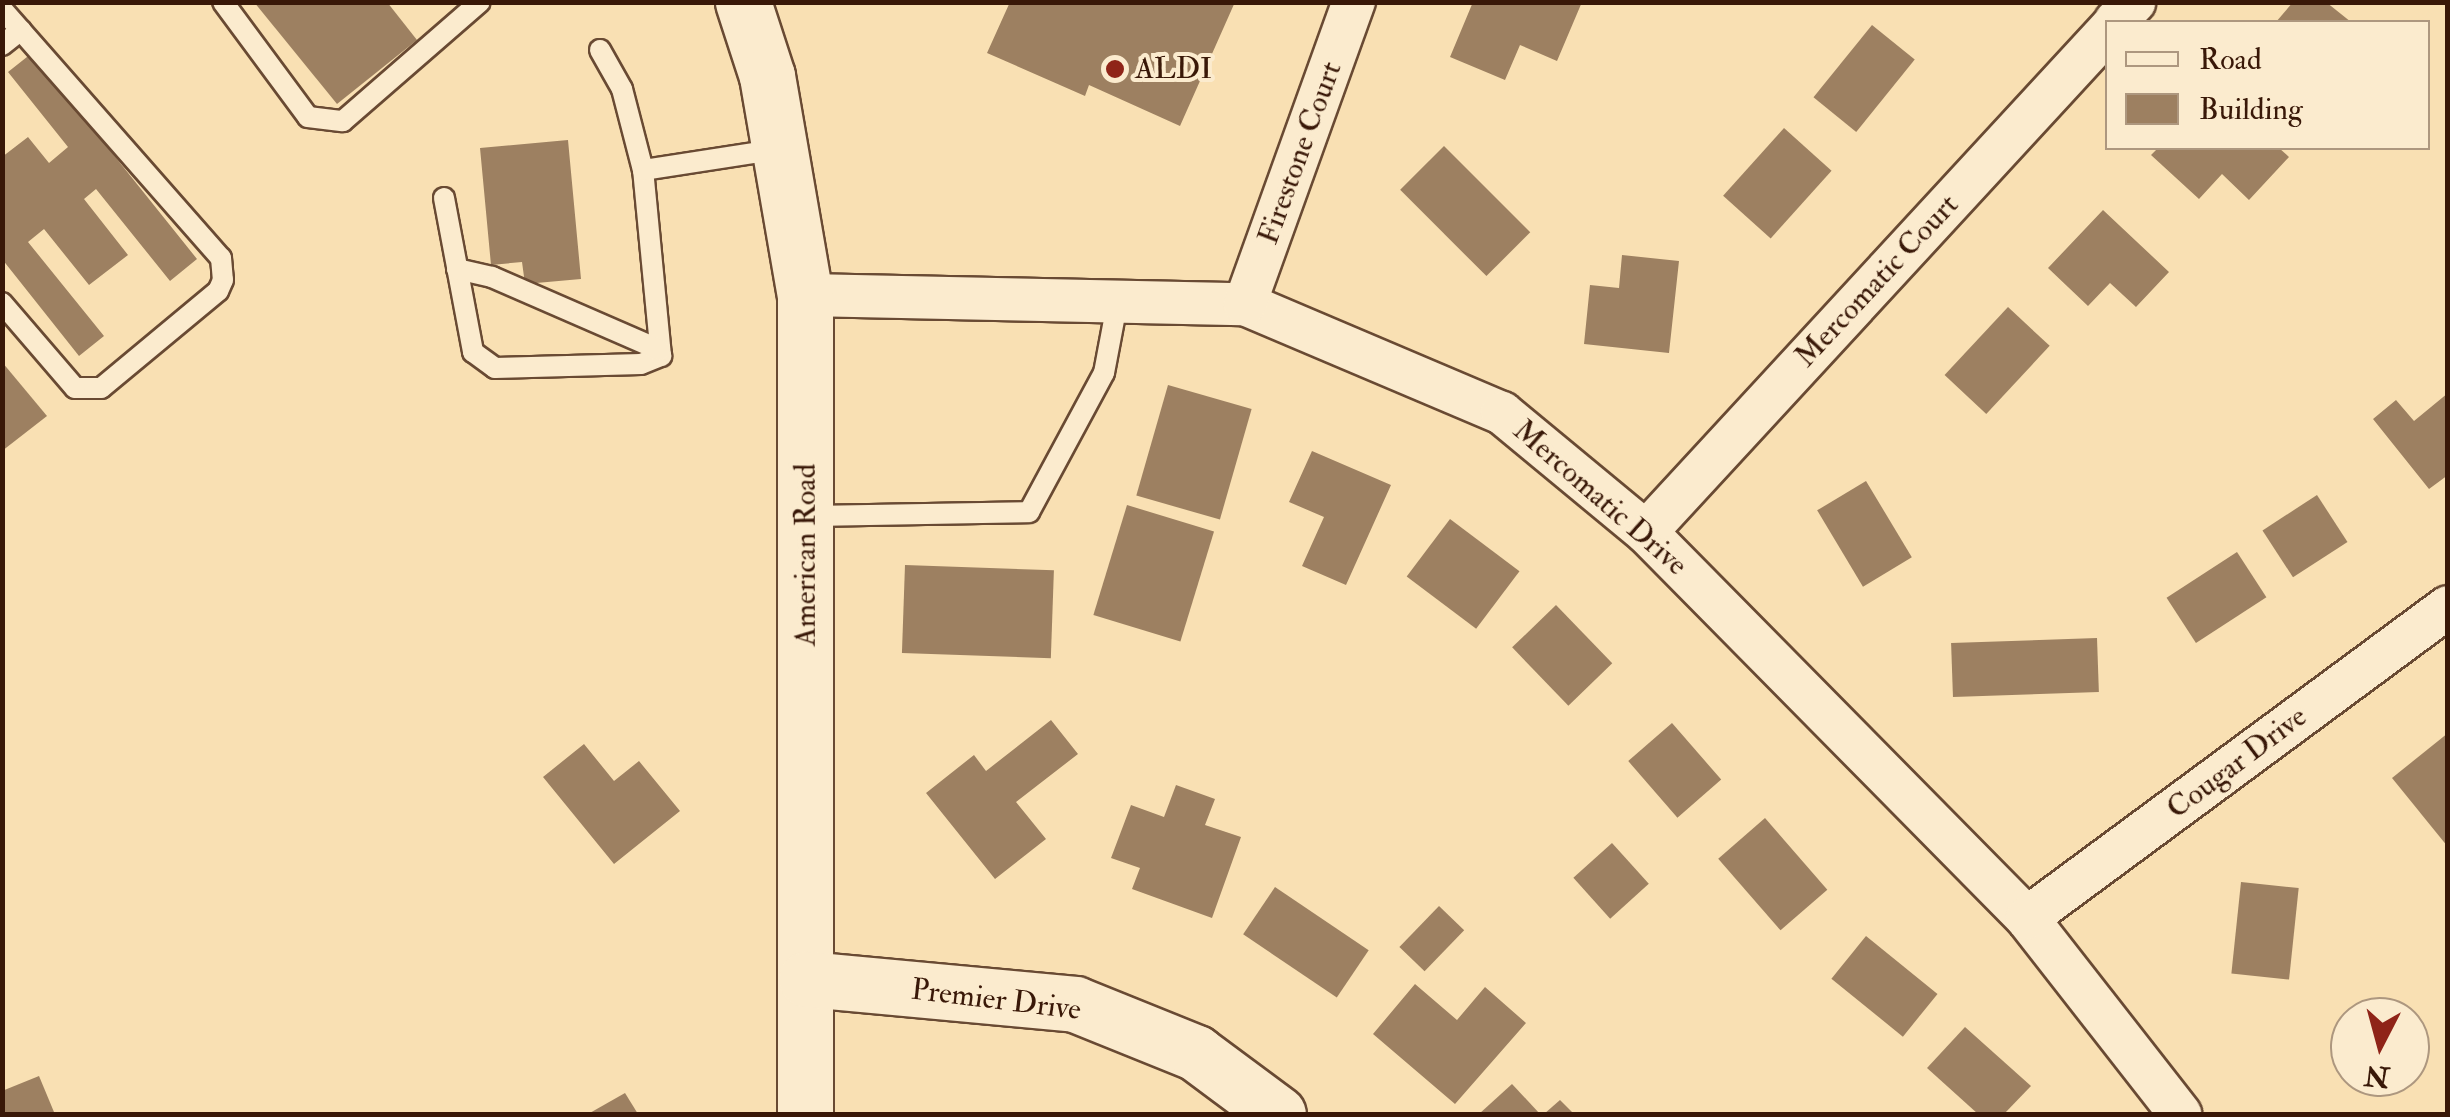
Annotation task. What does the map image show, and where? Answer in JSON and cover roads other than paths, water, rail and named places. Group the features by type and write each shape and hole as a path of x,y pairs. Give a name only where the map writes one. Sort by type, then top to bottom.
{"street":[{"name":"American Road","path":"743,2 766,76 805,295 805,1114"},
{"name":"Firestone Court","path":"1245,304 1354,2"},
{"name":"Mercomatic Court","path":"1646,532 2105,34"},
{"name":"Mercomatic Drive","path":"805,295 1245,304 1502,412 1646,532 2026,918 2180,1114"},
{"name":"Cougar Drive","path":"2026,918 2448,607"},
{"name":"Premier Drive","path":"806,979 1076,1004 1196,1053 1278,1114"}],"lane":[{"path":"223,2 308,118 343,121 480,2"},
{"path":"2,9 221,258 223,280 218,291 101,388 75,388 2,303"},
{"path":"2,46 21,30"},
{"path":"444,198 473,352 494,368 640,364 661,356 643,170 622,89 600,50"},
{"path":"643,170 780,148"},
{"path":"457,270 492,277 660,350"},
{"path":"806,516 1028,512 1104,374 1118,299"}],"place":[{"name":"ALDI","path":"1115,69"}]}
